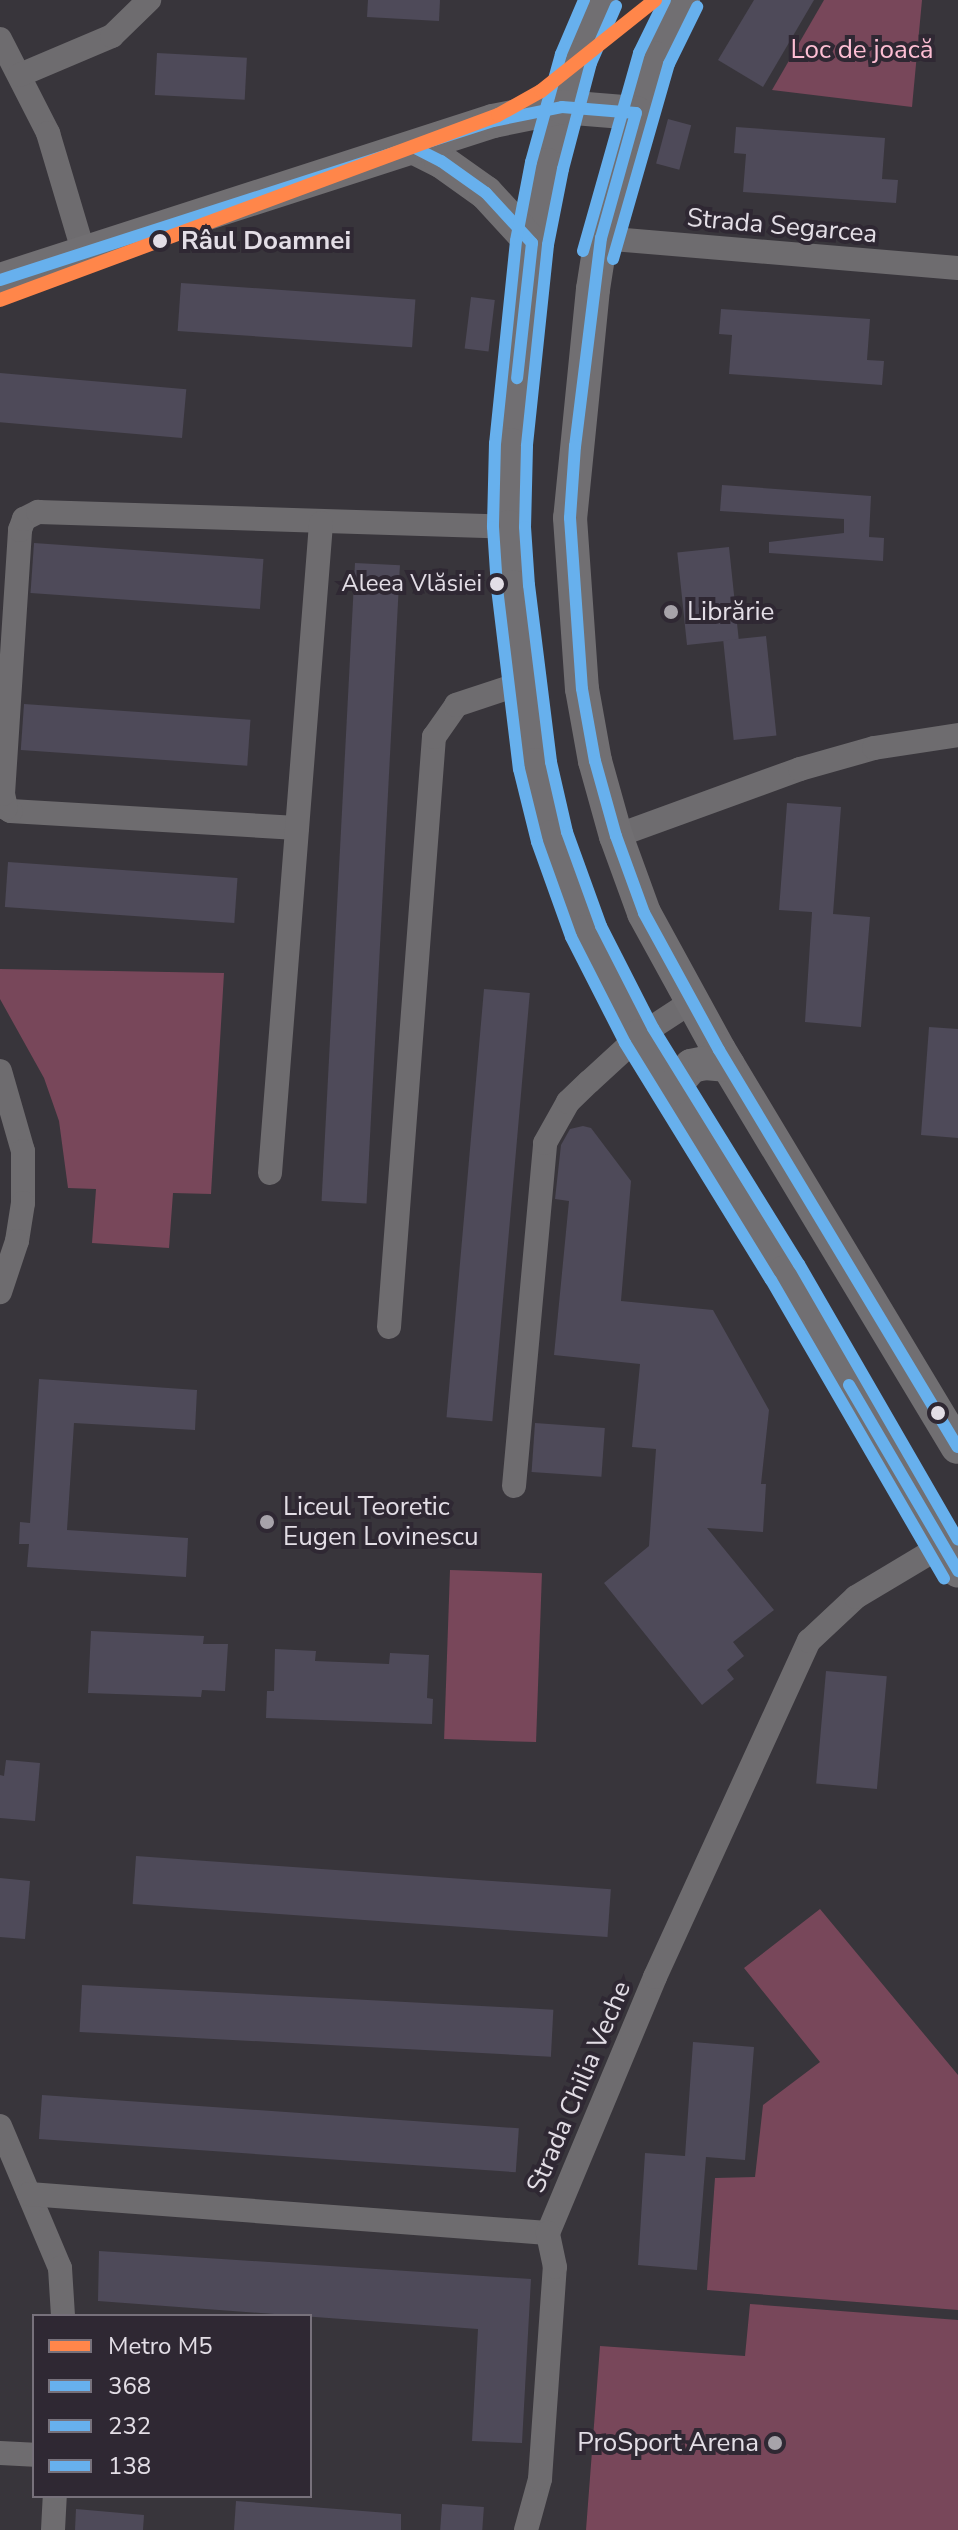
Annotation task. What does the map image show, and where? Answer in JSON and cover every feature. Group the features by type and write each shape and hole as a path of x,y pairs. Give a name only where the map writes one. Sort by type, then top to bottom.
{"main road":[{"path":"601,0 576,58 562,107 532,243 511,445 509,527 522,683 535,765 552,837 586,932 639,1036 785,1272 950,1558"},
{"path":"683,0 654,58 601,238 570,518 582,689 595,761 616,836 644,913 691,1002 958,1447"},
{"path":"0,280 493,121 562,107 636,113"},
{"path":"415,148 441,161 486,193 532,243"},
{"path":"672,1089 691,1066 705,1063 728,1065"}],"street":[{"path":"20,75 112,36 149,0"},
{"path":"0,39 48,133 84,254"},
{"name":"Strada Segarcea","path":"601,238 958,268"},
{"path":"297,828 6,808 3,794 20,530 24,519 38,512 509,527"},
{"path":"270,1173 321,523"},
{"path":"389,1327 434,737 456,705 522,683"},
{"path":"616,836 800,769 874,748 958,735"},
{"path":"514,1486 545,1143 568,1102 639,1036 691,1002"},
{"path":"0,1071 23,1151 23,1203 14,1253 0,1292"},
{"name":"Strada Chilia Veche","path":"29,2194 548,2233 655,1977 809,1641 856,1597 950,1558"},
{"path":"0,2126 60,2268 63,2314"},
{"path":"526,2530 540,2479 555,2267 548,2233"},
{"path":"0,2453 32,2455"},
{"path":"53,2530 55,2498"}],"green space":[{"name":"Loc de joacă","path":"824,0 922,0 912,107 772,90"},
{"path":"0,969 224,973 211,1194 173,1193 169,1248 92,1243 96,1189 68,1188 59,1121 44,1078 0,999"},
{"path":"450,1570 542,1573 536,1742 444,1739"},
{"path":"820,1909 958,2075 958,2310 707,2290 715,2178 755,2177 763,2105 820,2062 744,1968"},
{"name":"ProSport Arena","path":"750,2304 958,2320 958,2530 586,2530 600,2346 745,2356"}],"building":[{"path":"368,0 440,0 439,21 367,17"},
{"path":"754,0 814,0 763,87 718,60"},
{"path":"157,53 247,58 245,100 155,95"},
{"path":"668,119 691,125 679,170 656,163"},
{"path":"736,127 885,138 882,179 898,180 896,203 743,192 746,154 734,153"},
{"path":"181,283 415,299 412,347 178,331"},
{"path":"471,297 495,300 488,352 465,349"},
{"path":"721,309 870,319 867,360 884,361 882,385 729,374 732,335 719,334"},
{"path":"0,373 186,389 182,438 0,422"},
{"path":"722,485 871,496 869,537 884,538 883,561 769,553 769,542 844,533 844,519 720,511"},
{"path":"34,543 263,559 260,609 31,593"},
{"path":"729,547 739,639 687,645 677,552"},
{"path":"355,563 400,565 366,1203 322,1201"},
{"path":"766,636 776,735 734,740 723,640"},
{"path":"24,704 250,720 247,766 21,750"},
{"path":"787,803 841,807 833,914 870,917 861,1027 805,1022 812,912 779,910"},
{"path":"8,862 237,878 234,923 5,907"},
{"path":"484,989 530,993 492,1421 447,1417"},
{"path":"929,1027 958,1029 958,1138 921,1135"},
{"path":"591,1128 631,1181 621,1301 713,1310 769,1410 761,1484 766,1484 763,1532 707,1528 774,1610 733,1642 744,1656 727,1670 734,1679 702,1705 604,1583 649,1546 656,1449 632,1447 640,1364 554,1355 569,1201 555,1199 561,1145 570,1129"},
{"path":"39,1379 197,1390 195,1430 74,1423 67,1530 188,1538 186,1577 27,1567 29,1544 19,1544 20,1522 30,1523"},
{"path":"535,1423 605,1428 601,1477 532,1472"},
{"path":"91,1631 204,1636 203,1644 228,1644 225,1691 202,1690 201,1697 88,1693"},
{"path":"275,1649 316,1651 315,1661 389,1664 390,1653 429,1655 427,1698 433,1699 432,1724 266,1718 267,1691 274,1691"},
{"path":"826,1671 887,1676 877,1789 816,1784"},
{"path":"6,1760 40,1763 35,1821 0,1818 0,1775 4,1776"},
{"path":"136,1856 611,1889 607,1937 133,1904"},
{"path":"0,1878 30,1881 25,1939 0,1937"},
{"path":"82,1985 553,2010 551,2057 80,2032"},
{"path":"693,2042 754,2047 745,2160 706,2157 697,2270 638,2265 645,2153 685,2156"},
{"path":"42,2095 519,2128 516,2172 39,2139"},
{"path":"99,2251 531,2279 522,2443 472,2441 478,2329 312,2317 312,2314 98,2301"},
{"path":"236,2501 401,2514 401,2530 234,2530"},
{"path":"442,2504 484,2507 482,2530 440,2530"},
{"path":"76,2509 144,2515 143,2530 75,2530"}],"metro line":[{"name":"M5","path":"0,300 498,115 541,91 655,0"}],"transit line":[{"name":"232","path":"584,0 561,54 531,162 516,241 495,443 493,527 497,588 519,769 537,842 571,937 625,1043 771,1280 944,1579"},
{"name":"138","path":"583,251 639,53 665,0"},
{"name":"138","path":"616,6 591,63 563,169 548,245 527,446 525,527 529,585 551,762 567,832 601,926 653,1028 799,1264 958,1539"},
{"name":"232","path":"613,259 669,64 697,7"},
{"name":"368","path":"0,280 493,121 562,107 636,113 601,238 575,446 570,518 582,689 595,761 616,836 644,913 719,1050 958,1447"},
{"name":"368","path":"415,148 441,161 486,193 532,243 517,378"},
{"name":"368","path":"849,1385 958,1571"}],"place":[{"name":"Râul Doamnei","path":"160,241"},
{"name":"Aleea Vlăsiei","path":"497,584"},
{"name":"Librărie","path":"671,612"},
{"name":"Liceul Teoretic Eugen Lovinescu","path":"267,1522"},
{"name":"ProSport Arena","path":"775,2443"}]}
